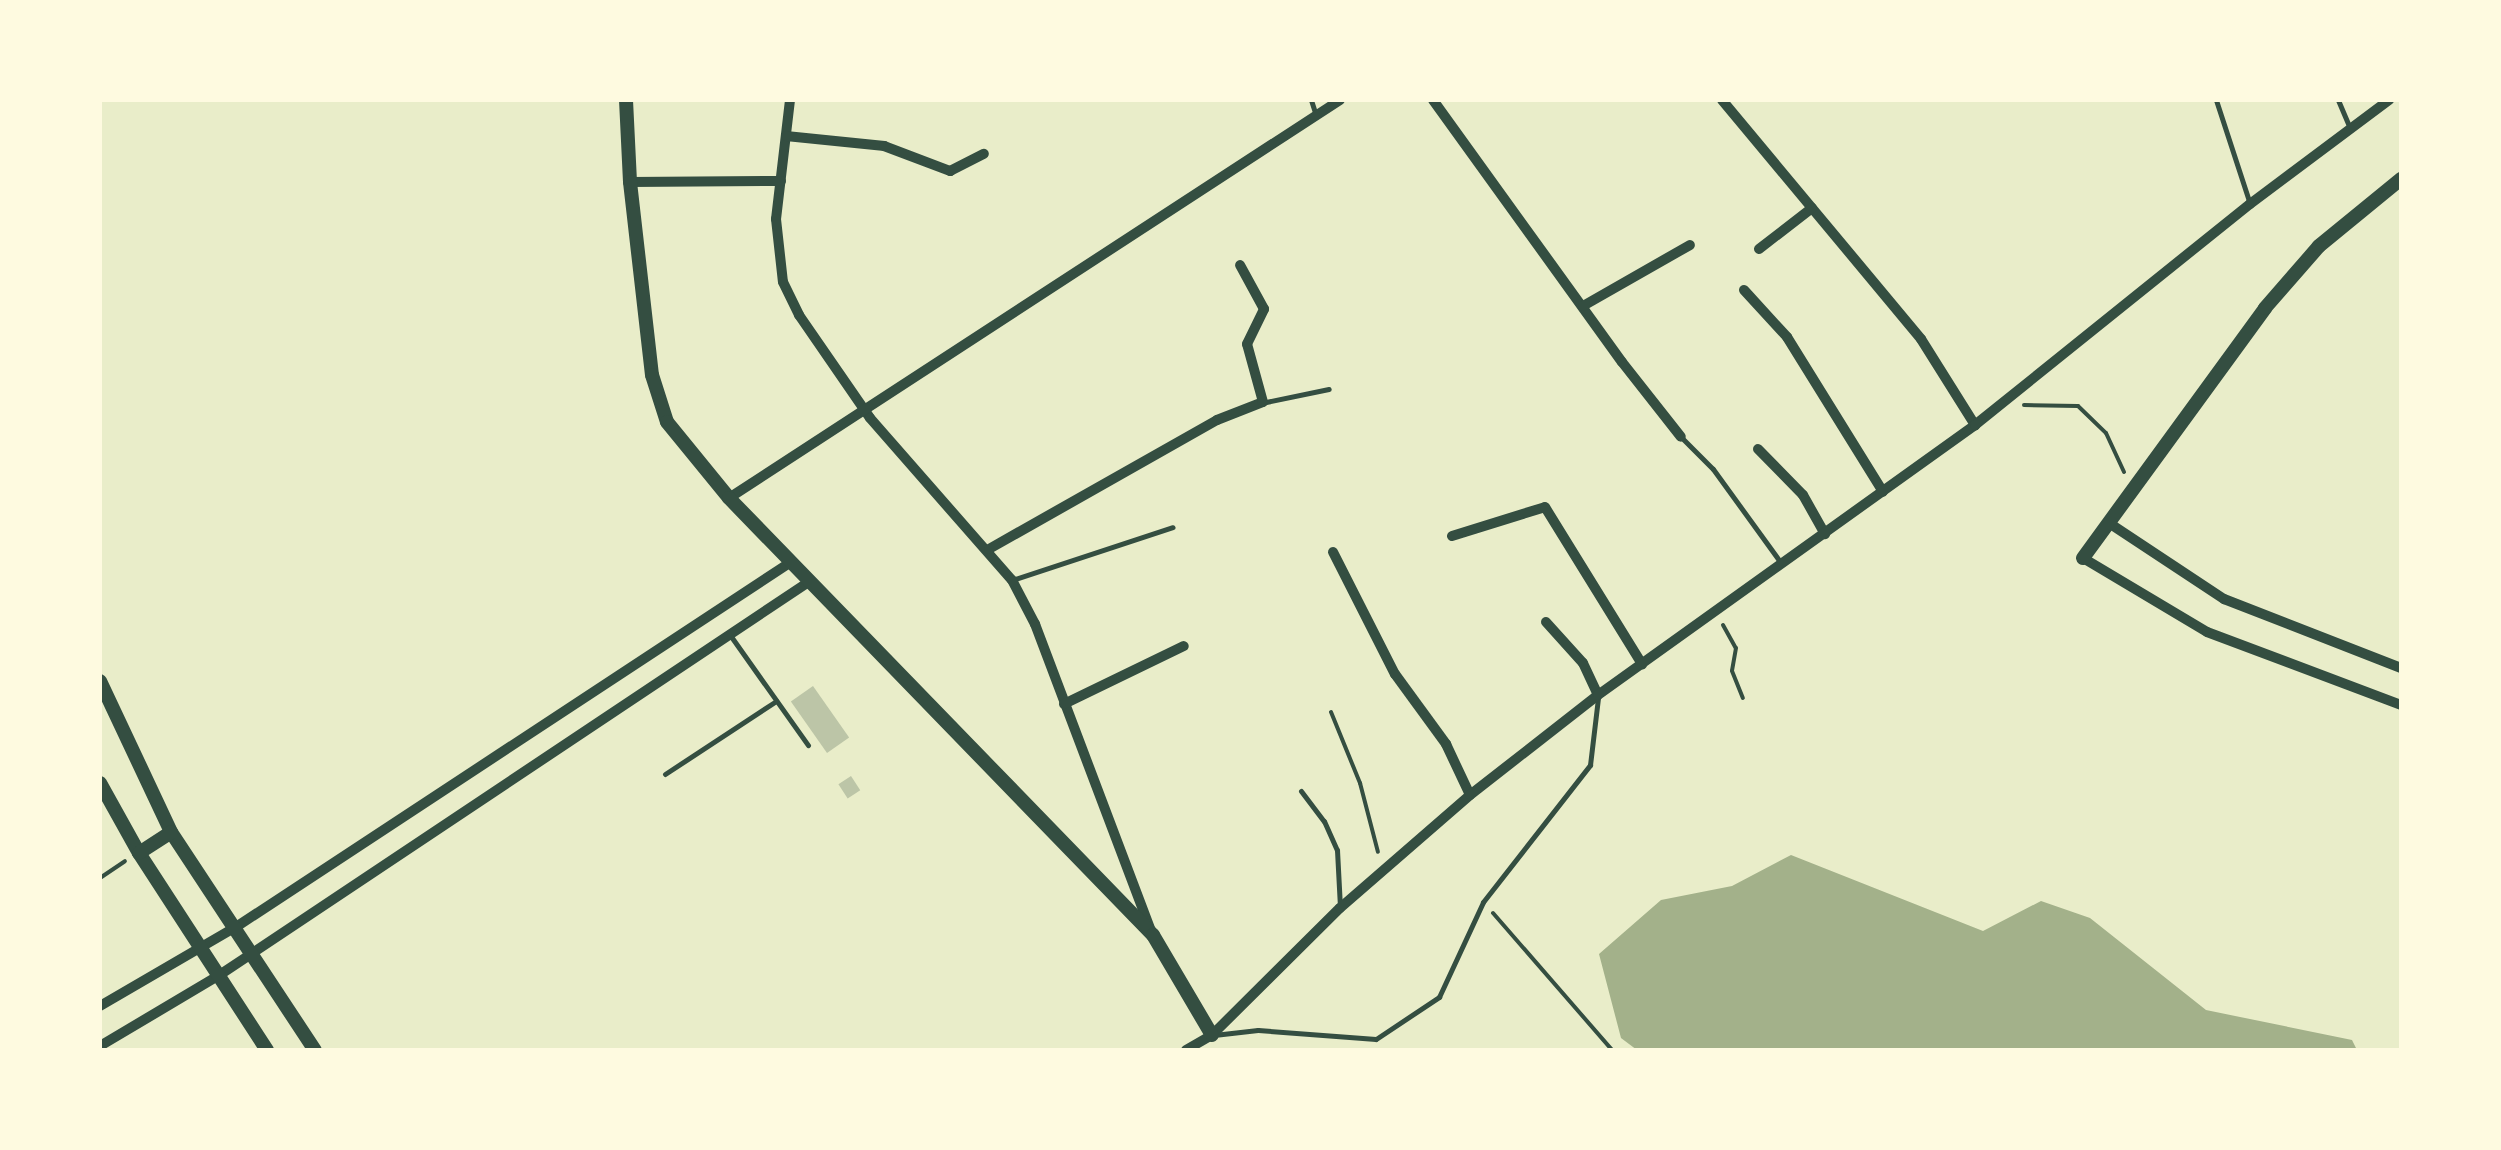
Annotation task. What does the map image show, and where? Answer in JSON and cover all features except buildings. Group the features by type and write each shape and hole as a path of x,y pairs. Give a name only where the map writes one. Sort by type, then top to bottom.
{"street":[{"path":"626,100 630,182 652,375 667,422 729,498 1153,935"},
{"path":"790,100 776,219 783,282 799,316 864,410 989,549 1012,580 1035,624 1153,935 1212,1035"},
{"path":"729,498 1340,100"},
{"path":"1433,100 1681,436"},
{"path":"1722,100 1921,339 1975,426"},
{"path":"1186,1050 1212,1035 1340,908 1470,795 1598,696 1975,426 2349,126 2389,100"},
{"path":"786,136 884,146 950,171 984,154"},
{"path":"2401,179 2319,246 2265,308 2083,558 2207,632 2401,705"},
{"path":"630,182 781,181"},
{"path":"1759,249 1812,208"},
{"path":"1583,306 1690,245"},
{"path":"989,549 1217,420 1263,402 1247,344 1264,309 1240,265"},
{"path":"1744,290 1786,338 1883,492"},
{"path":"1758,450 1803,495 1826,534"},
{"path":"1452,536 1544,507 1642,664"},
{"path":"2109,523 2224,600 2401,668"},
{"path":"1333,552 1395,674 1446,744 1470,795"},
{"path":"100,1006 236,927 791,562"},
{"path":"100,1046 218,976 810,581"},
{"path":"1546,622 1582,663 1598,696"},
{"path":"1064,704 1184,646"},
{"path":"100,680 170,832 316,1050"},
{"path":"100,782 138,853 266,1050"},
{"path":"138,853 170,832"}],"lane":[{"path":"1311,100 1316,115"},
{"path":"2216,100 2250,204"},
{"path":"2338,100 2349,126"},
{"path":"1263,402 1330,389"},
{"path":"1681,436 1713,469 1782,565"},
{"path":"1012,580 1173,528"},
{"path":"730,635 808,746"},
{"path":"1212,1035 1258,1030 1376,1039 1439,997 1483,902 1590,765 1598,696"},
{"path":"665,774 776,701"},
{"path":"1301,791 1324,821 1337,850 1340,908"}],"path":[{"path":"1999,404 2078,406 2106,433 2125,475"},
{"path":"1715,612 1736,648 1732,671 1743,698"},
{"path":"1330,712 1360,783 1383,871"},
{"path":"100,878 138,853"},
{"path":"1483,902 1612,1050"}],"shaded area":[{"path":"1791,855 1983,931 2041,901 2090,918 2206,1010 2352,1040 2357,1050 1637,1050 1621,1038 1599,954 1661,900 1732,886"}]}
